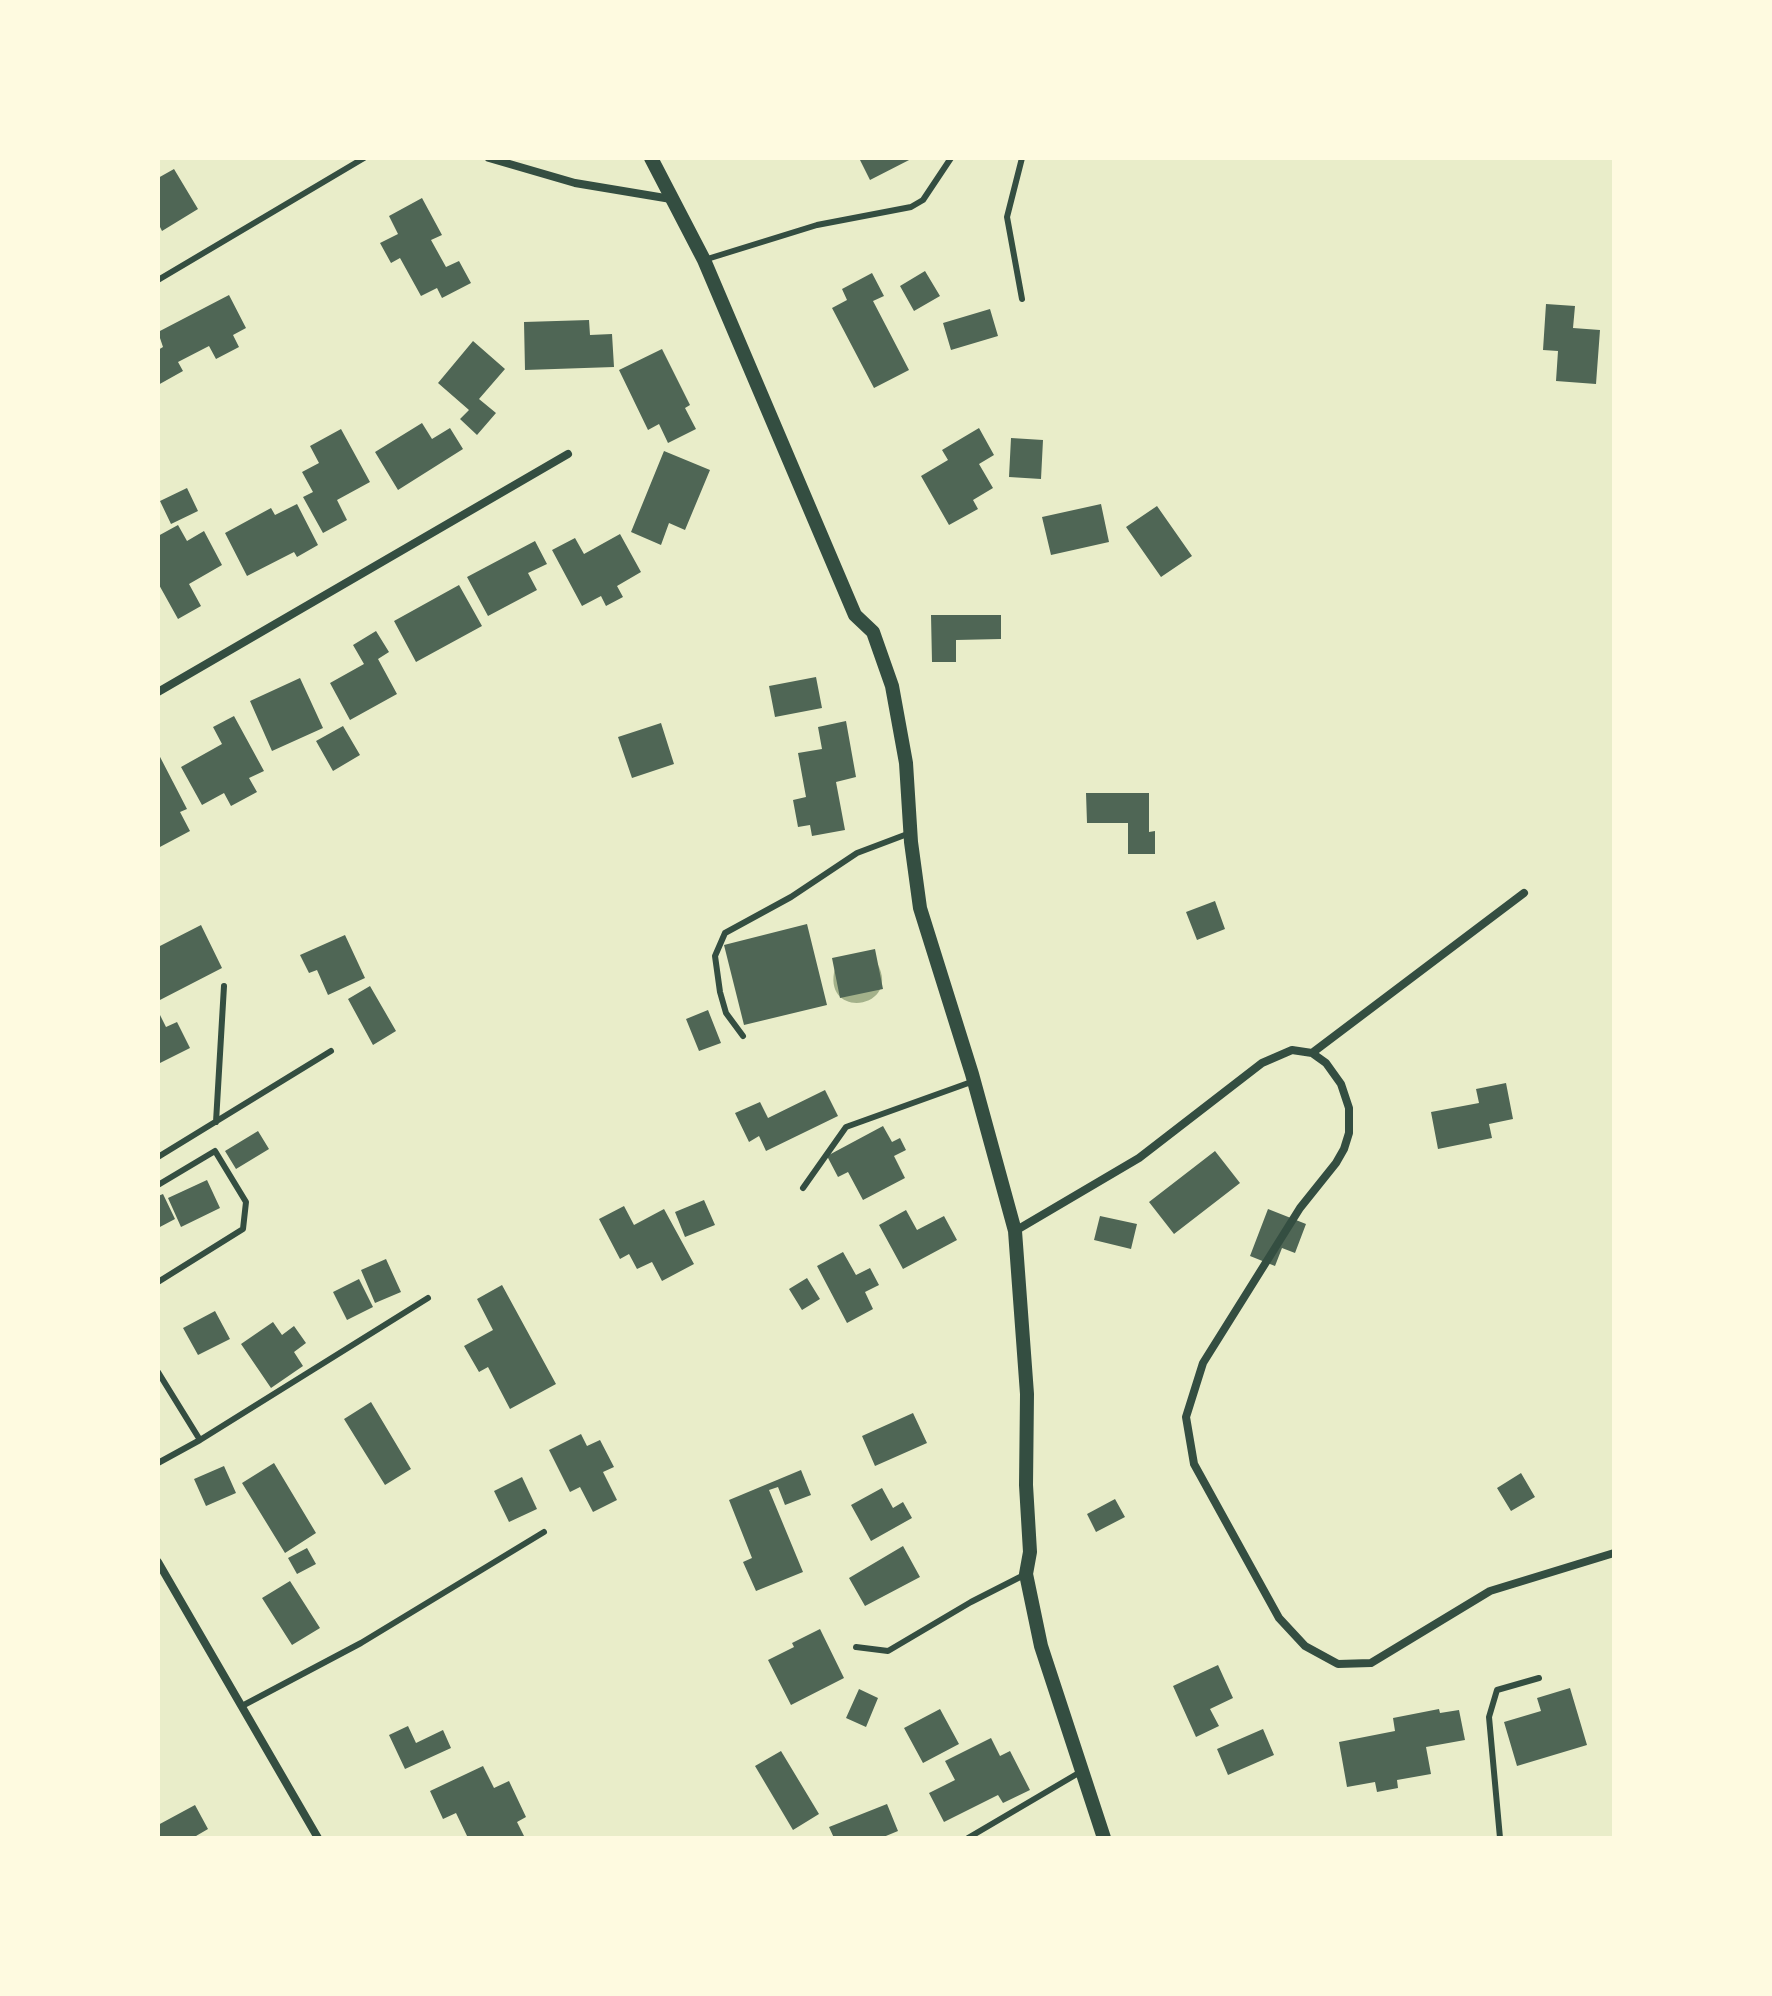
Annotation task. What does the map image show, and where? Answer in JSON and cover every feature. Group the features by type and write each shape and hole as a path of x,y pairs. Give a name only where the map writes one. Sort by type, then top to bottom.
{"street":[{"path":"489,158 575,183 674,199"},
{"path":"651,158 704,260 855,615 873,632 892,686 906,763 910,833 920,908 974,1081 1015,1231 1027,1394 1026,1485 1030,1552 1026,1574 1041,1646 1104,1838"},
{"path":"158,692 568,454"},
{"path":"1312,1053 1524,893"},
{"path":"1015,1231 1139,1158 1262,1063 1292,1050 1312,1053 1326,1063 1341,1084 1349,1108 1349,1133 1344,1149 1300,1208 1203,1363 1186,1417 1194,1464 1279,1618 1305,1646 1338,1664 1371,1663 1490,1591 1614,1553"},
{"path":"158,1562 318,1838"}],"lane":[{"path":"158,280 364,158"},
{"path":"704,260 817,225 911,207 923,200 951,158"},
{"path":"1022,158 1007,217 1022,299"},
{"path":"743,1036 726,1013 720,992 715,956 725,933 791,897 857,853 910,833"},
{"path":"216,1122 224,986"},
{"path":"158,1157 331,1051"},
{"path":"803,1188 846,1127 974,1081"},
{"path":"158,1185 215,1151 246,1202 243,1229 158,1282"},
{"path":"158,1463 428,1298"},
{"path":"158,1372 200,1440"},
{"path":"242,1706 361,1643 544,1532"},
{"path":"856,1647 888,1651 1026,1574"},
{"path":"1500,1838 1489,1717 1497,1690 1539,1678"},
{"path":"968,1838 1082,1771"}],"shaded area":[{"path":"877,963 882,979 879,991 871,999 860,1003 849,1002 839,996 834,985 835,968"}],"building":[{"path":"859,158 913,158 870,180"},
{"path":"174,169 198,209 162,231 158,223 158,178"},
{"path":"422,198 442,235 431,240 446,267 459,261 471,283 442,298 437,288 421,296 400,258 391,263 380,243 398,234 389,216"},
{"path":"925,271 940,296 914,311 900,286"},
{"path":"872,273 884,296 873,301 909,370 874,388 832,308 847,300 842,289"},
{"path":"229,295 246,328 233,335 239,347 216,359 209,346 178,362 183,371 158,385 158,350 163,347 158,332"},
{"path":"1546,304 1575,306 1573,328 1600,330 1596,384 1556,381 1558,351 1543,350"},
{"path":"990,309 998,336 951,350 943,323"},
{"path":"589,320 590,335 612,334 614,367 525,370 524,322"},
{"path":"473,341 505,369 479,399 496,413 477,435 460,419 469,410 438,383"},
{"path":"662,349 690,405 685,408 696,429 668,443 659,424 648,430 619,370"},
{"path":"422,423 432,439 450,428 463,449 398,490 375,452"},
{"path":"979,428 994,455 979,464 993,488 973,500 978,509 949,525 921,476 948,460 942,450"},
{"path":"341,429 370,482 337,500 347,520 323,533 303,497 313,492 302,472 319,463 310,446"},
{"path":"1011,438 1043,440 1041,479 1009,477"},
{"path":"664,451 710,470 685,530 669,523 661,545 631,532"},
{"path":"187,488 198,511 171,524 160,501"},
{"path":"297,504 318,545 297,557 294,552 247,576 225,533 271,508 275,515"},
{"path":"1101,504 1109,542 1051,555 1042,517"},
{"path":"1157,506 1192,556 1161,577 1126,527"},
{"path":"178,525 187,541 204,531 222,565 189,584 201,606 178,619 158,583 158,536"},
{"path":"620,534 641,572 617,586 623,597 606,606 601,596 582,606 552,550 575,538 584,554"},
{"path":"535,541 547,564 528,573 537,590 488,616 467,577"},
{"path":"459,585 482,626 416,662 394,621"},
{"path":"931,615 1001,615 1001,639 956,640 956,662 932,662"},
{"path":"376,631 389,652 378,659 397,694 350,720 330,683 364,664 353,645"},
{"path":"816,677 822,708 775,717 769,686"},
{"path":"300,678 323,728 272,751 250,701"},
{"path":"234,716 264,771 249,778 257,792 231,806 224,793 202,805 181,767 222,744 213,727"},
{"path":"846,721 856,777 836,782 845,830 812,836 810,825 798,827 793,800 806,797 798,753 822,749 818,727"},
{"path":"661,723 674,764 632,778 618,737"},
{"path":"343,726 360,755 333,771 316,741"},
{"path":"158,753 187,809 180,812 190,831 158,848"},
{"path":"1086,793 1149,793 1149,832 1155,831 1155,854 1128,854 1128,823 1087,823"},
{"path":"1215,901 1225,929 1197,940 1186,912"},
{"path":"807,924 827,1005 744,1025 724,945"},
{"path":"201,925 222,968 158,1001 158,947"},
{"path":"345,935 365,978 328,995 317,970 309,973 300,955"},
{"path":"875,949 883,989 840,998 832,958"},
{"path":"370,986 396,1031 373,1045 348,999"},
{"path":"708,1010 721,1043 699,1051 686,1019"},
{"path":"158,1011 166,1027 177,1022 190,1048 158,1064"},
{"path":"1506,1083 1513,1119 1489,1124 1492,1138 1438,1149 1431,1112 1479,1103 1476,1089"},
{"path":"825,1090 838,1116 766,1151 759,1136 749,1142 735,1113 760,1102 768,1118"},
{"path":"883,1126 892,1142 900,1138 906,1150 894,1156 905,1178 863,1200 848,1172 838,1177 827,1156"},
{"path":"258,1131 269,1149 236,1169 225,1151"},
{"path":"1215,1151 1240,1183 1174,1234 1149,1202"},
{"path":"207,1180 220,1208 181,1227 168,1198"},
{"path":"163,1194 175,1219 158,1228 158,1196"},
{"path":"704,1200 715,1225 685,1237 675,1212"},
{"path":"624,1206 634,1225 664,1209 694,1264 662,1281 652,1262 637,1269 629,1254 620,1259 599,1219"},
{"path":"1268,1209 1306,1224 1295,1253 1282,1248 1275,1266 1250,1256"},
{"path":"906,1210 917,1230 944,1216 957,1240 903,1269 879,1225"},
{"path":"1100,1216 1137,1224 1131,1249 1094,1240"},
{"path":"843,1252 856,1275 870,1268 879,1285 865,1292 873,1309 847,1323 817,1266"},
{"path":"386,1259 401,1292 375,1303 361,1270"},
{"path":"807,1278 820,1299 802,1310 789,1289"},
{"path":"359,1279 373,1307 347,1320 333,1292"},
{"path":"502,1285 556,1384 510,1409 488,1367 479,1372 464,1346 493,1330 477,1299"},
{"path":"215,1311 230,1339 198,1355 183,1328"},
{"path":"273,1322 282,1335 294,1326 306,1343 294,1352 303,1366 271,1388 241,1344"},
{"path":"371,1402 411,1469 385,1485 344,1419"},
{"path":"913,1413 927,1443 875,1466 862,1436"},
{"path":"581,1434 587,1446 600,1440 614,1467 603,1472 617,1500 593,1512 580,1487 570,1492 549,1450"},
{"path":"274,1463 316,1533 285,1553 242,1483"},
{"path":"224,1466 236,1493 206,1506 194,1479"},
{"path":"801,1470 811,1495 785,1505 778,1487 769,1490 803,1572 756,1591 743,1562 752,1558 729,1500"},
{"path":"1521,1473 1535,1497 1511,1511 1497,1488"},
{"path":"522,1477 537,1509 509,1522 494,1491"},
{"path":"882,1488 893,1508 903,1502 912,1518 871,1541 851,1505"},
{"path":"1115,1499 1125,1517 1096,1532 1087,1514"},
{"path":"903,1546 920,1577 865,1606 849,1578"},
{"path":"307,1548 316,1564 297,1574 288,1558"},
{"path":"290,1581 320,1628 292,1645 262,1598"},
{"path":"820,1629 844,1678 791,1705 768,1660"},
{"path":"1218,1665 1233,1698 1210,1709 1219,1726 1196,1737 1173,1686"},
{"path":"1570,1688 1587,1745 1517,1766 1504,1722 1541,1711 1537,1698"},
{"path":"859,1689 878,1698 866,1727 846,1718"},
{"path":"940,1709 959,1744 923,1763 904,1728"},
{"path":"1439,1709 1440,1713 1459,1710 1465,1740 1426,1747 1431,1774 1397,1780 1398,1788 1377,1792 1375,1782 1347,1787 1339,1742 1395,1731 1393,1718"},
{"path":"408,1726 416,1743 443,1730 451,1748 405,1769 389,1735"},
{"path":"1263,1729 1274,1755 1228,1775 1217,1749"},
{"path":"991,1738 1000,1756 1010,1751 1030,1790 1003,1803 998,1795 944,1822 929,1793 955,1780 945,1761"},
{"path":"781,1751 819,1814 793,1830 755,1766"},
{"path":"483,1766 494,1788 509,1781 526,1817 517,1822 525,1838 468,1838 456,1813 443,1819 430,1791"},
{"path":"887,1804 898,1831 881,1838 834,1838 829,1827"},
{"path":"195,1805 208,1829 197,1838 158,1838 158,1825"}]}
